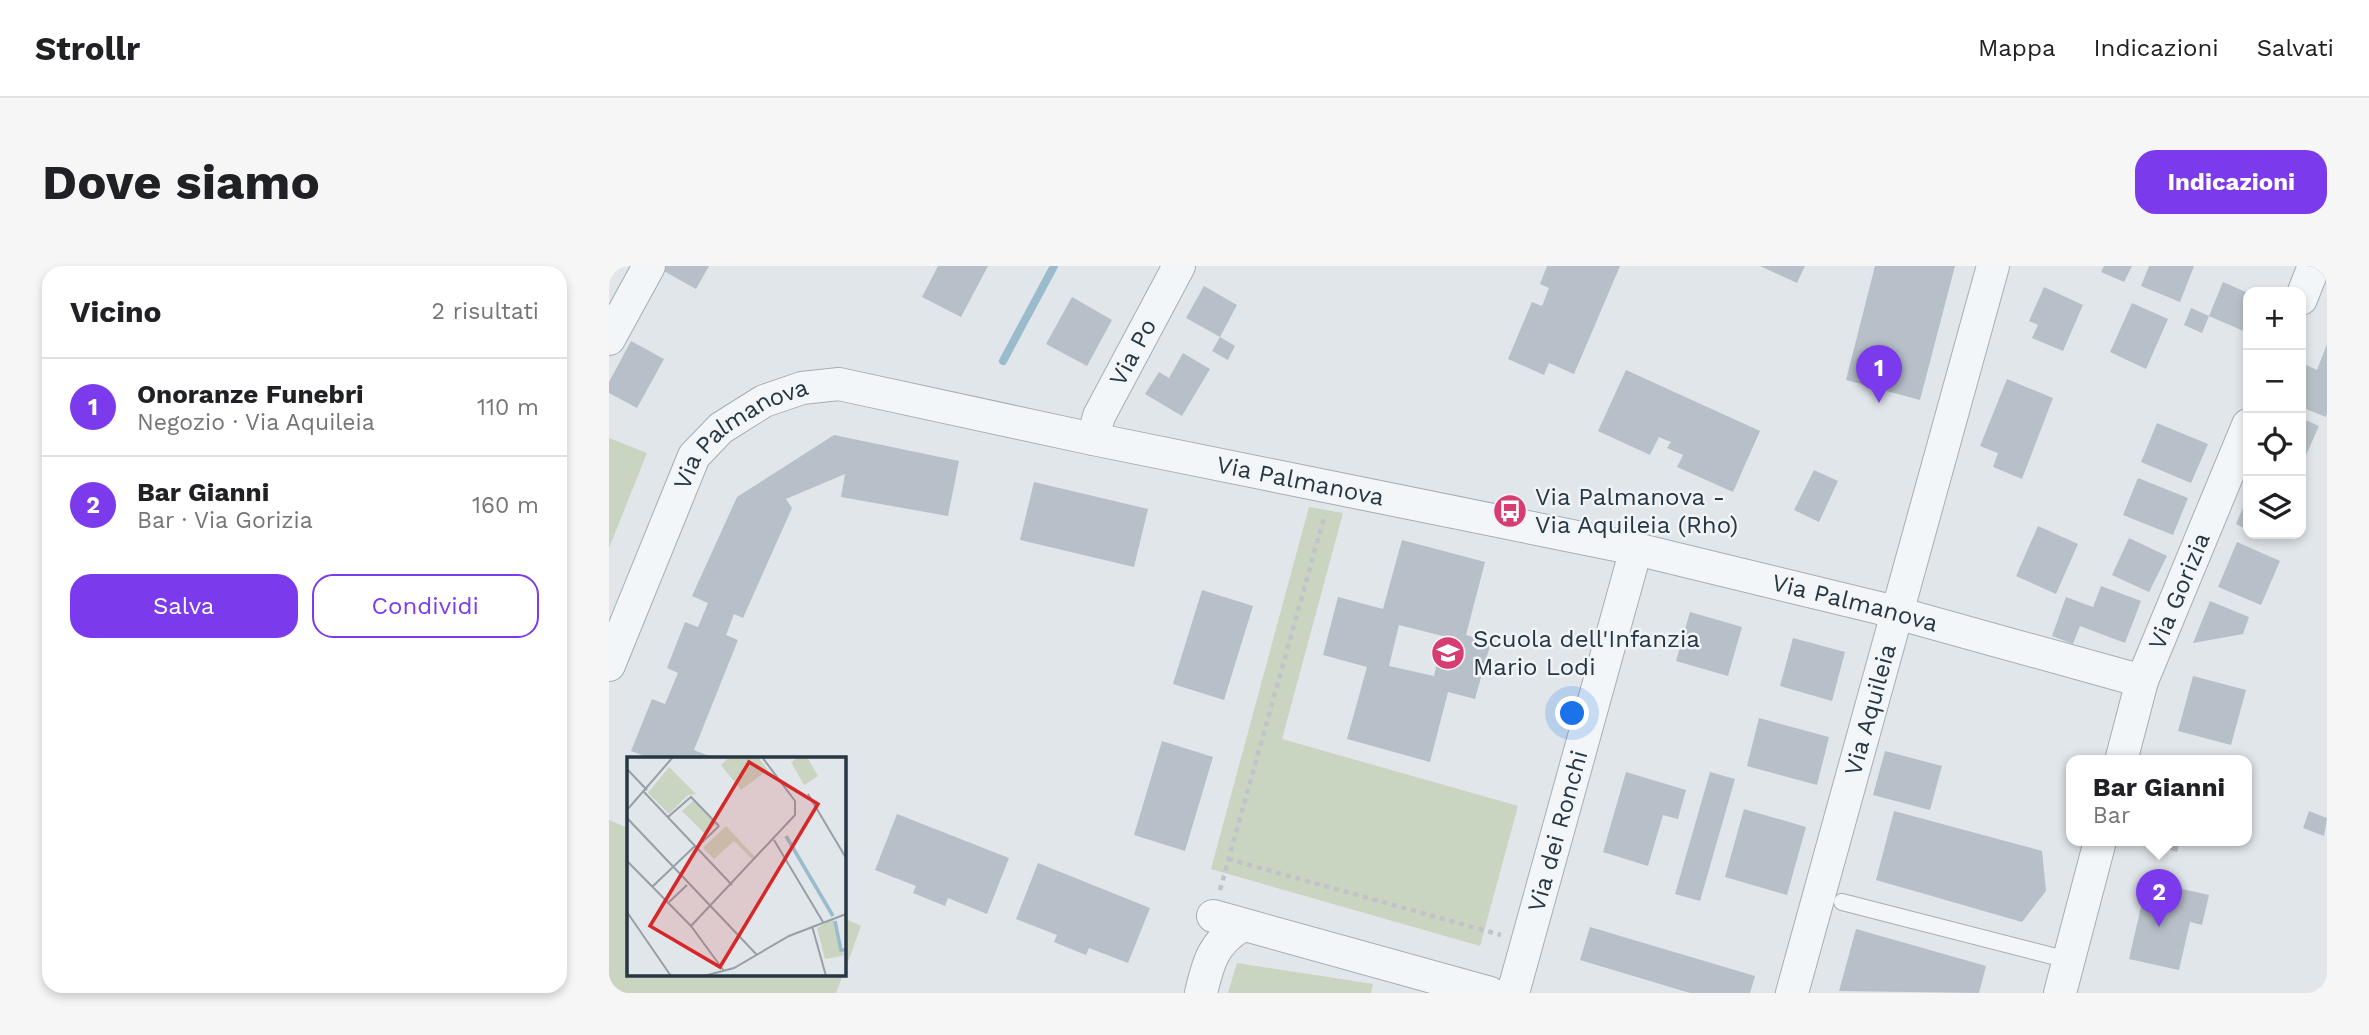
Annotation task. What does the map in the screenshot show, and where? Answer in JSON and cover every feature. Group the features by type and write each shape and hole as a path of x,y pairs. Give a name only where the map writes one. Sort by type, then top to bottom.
{"street":[{"path":"609,339 649,266"},
{"name":"Via Po","path":"1093,439 1099,416 1179,266"},
{"name":"Via Aquileia","path":"1792,993 1899,614 1993,266"},
{"path":"2306,287 2314,266"},
{"name":"Via Palmanova","path":"609,664 694,456 721,428 764,401 803,388 839,384 1093,439 1636,548 1899,614 2142,681"},
{"name":"Via Gorizia","path":"2123,755 2142,681 2243,437"},
{"name":"Via dei Ronchi","path":"1513,993 1636,548"},
{"path":"2060,993 2099,846"},
{"path":"1201,993 1211,954 1223,936 1227,921 1490,993"}],"lane":[{"path":"1842,902 2068,960"}],"path":[{"path":"1227,921 1229,859 1332,486"},
{"path":"1229,859 1525,942"}],"green space":[{"path":"609,438 647,453 609,548"},
{"path":"1309,507 1343,513 1282,739 1518,806 1480,946 1211,869"},
{"path":"609,820 627,828 627,976 842,976 836,993 609,993"},
{"path":"845,918 861,926 845,970"},
{"path":"1237,963 1373,984 1371,993 1228,993"}],"building":[{"path":"664,266 709,266 696,289 662,270"},
{"path":"938,266 988,266 961,317 922,297"},
{"path":"1547,266 1620,266 1574,374 1549,363 1544,375 1508,359 1532,302 1542,306 1549,288 1540,284"},
{"path":"1760,266 1805,266 1797,283"},
{"path":"1875,266 1955,266 1920,400 1846,380"},
{"path":"2104,266 2132,266 2124,282 2101,272"},
{"path":"2149,266 2194,266 2180,302 2141,286"},
{"path":"2223,282 2243,291 2243,331 2209,316"},
{"path":"1204,286 1237,305 1220,337 1186,318"},
{"path":"2044,287 2083,305 2063,351 2032,338 2038,325 2029,321"},
{"path":"1072,297 1112,320 1087,366 1046,344"},
{"path":"2132,303 2168,319 2146,369 2110,352"},
{"path":"2191,308 2209,316 2202,333 2184,325"},
{"path":"1220,337 1235,346 1228,360 1212,351"},
{"path":"631,341 664,359 637,408 609,393 609,382"},
{"path":"2327,344 2326,417 2306,409 2306,365 2317,370"},
{"path":"1183,353 1210,369 1182,416 1145,394 1159,372 1169,378"},
{"path":"1626,370 1760,431 1733,492 1677,467 1683,455 1667,448 1671,442 1659,437 1650,455 1598,431"},
{"path":"2007,379 2053,398 2022,479 1993,467 1998,453 1980,446"},
{"path":"2306,420 2319,426 2306,455"},
{"path":"2157,423 2208,444 2191,483 2141,462"},
{"path":"834,435 959,461 948,516 841,497 845,474 786,499 792,508 743,618 734,614 726,635 738,640 694,750 712,757 647,757 631,751 652,699 665,704 678,673 667,668 685,622 698,627 708,603 692,596 737,497"},
{"path":"1814,470 1838,481 1819,522 1794,510"},
{"path":"2138,478 2188,498 2173,535 2123,515"},
{"path":"1034,482 1148,509 1134,567 1020,540"},
{"path":"2243,508 2243,528 2236,524"},
{"path":"2038,526 2078,544 2056,594 2016,576"},
{"path":"2129,538 2167,556 2149,592 2112,575"},
{"path":"1402,540 1485,562 1466,635 1491,642 1475,699 1448,692 1430,762 1347,739 1367,667 1323,655 1338,597 1383,609","holes":["1399,625 1443,636 1434,676 1389,666"]},
{"path":"2237,542 2280,561 2261,605 2218,587"},
{"path":"2101,586 2141,601 2125,643 2080,626 2073,644 2052,636 2066,597 2093,607"},
{"path":"1202,590 1253,606 1224,700 1173,684"},
{"path":"2210,601 2249,617 2243,634 2193,643"},
{"path":"1690,612 1742,627 1728,676 1676,661"},
{"path":"1793,638 1845,652 1832,701 1780,686"},
{"path":"2193,676 2246,690 2231,745 2178,731"},
{"path":"1759,718 1829,737 1817,785 1747,766"},
{"path":"1162,741 1213,757 1185,851 1134,835"},
{"path":"1885,751 1942,766 1930,810 1873,795"},
{"path":"1626,772 1686,790 1678,819 1663,815 1648,866 1603,852"},
{"path":"1710,772 1735,779 1700,901 1675,894"},
{"path":"1744,809 1806,827 1787,895 1725,877"},
{"path":"1894,811 2042,851 2046,891 2022,922 1876,880"},
{"path":"2309,811 2327,818 2324,836 2303,828"},
{"path":"897,814 1009,858 987,914 948,898 945,906 913,893 916,886 875,870"},
{"path":"2157,846 2179,846 2177,852"},
{"path":"1038,863 1150,908 1128,963 1089,948 1086,955 1054,942 1057,935 1016,919"},
{"path":"2147,881 2209,895 2202,925 2190,922 2179,970 2129,959"},
{"path":"1590,927 1755,976 1750,993 1690,993 1580,960"},
{"path":"1856,929 1986,966 1979,993 1839,991"}],"waterway":[{"path":"1003,361 1054,266"}],"place":[{"name":"Onoranze Funebri","path":"1879,403"},
{"name":"Via Palmanova - Via Aquileia (Rho)","path":"1510,511"},
{"name":"Scuola dell'Infanzia Mario Lodi","path":"1448,653"},
{"name":"Bar Gianni","path":"2159,927"}]}
